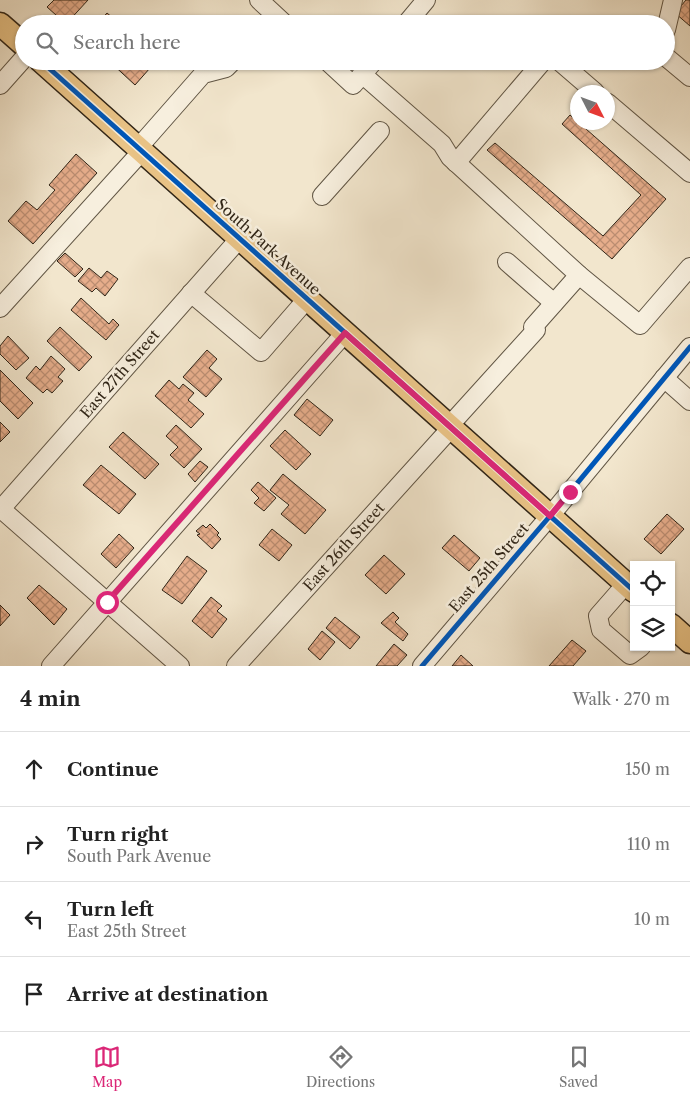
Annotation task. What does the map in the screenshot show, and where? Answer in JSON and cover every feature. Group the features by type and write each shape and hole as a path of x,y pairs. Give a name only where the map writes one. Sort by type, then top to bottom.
{"main road":[{"path":"0,24 15,37"},
{"name":"South Park Avenue","path":"52,70 630,588"},
{"path":"675,629 690,642"}],"street":[{"path":"259,0 271,15"},
{"path":"414,15 426,0"},
{"path":"670,15 673,0"},
{"path":"675,64 690,77"},
{"path":"0,85 15,68"},
{"path":"0,308 140,149 203,74 218,70"},
{"path":"337,70 353,84 366,70"},
{"path":"370,70 442,144 456,162 579,275 640,325 690,267"},
{"path":"456,162 535,70"},
{"path":"569,70 587,85"},
{"path":"615,109 690,173"},
{"path":"322,196 380,131"},
{"name":"East 27th Street","path":"0,509 240,238"},
{"path":"507,262 554,304"},
{"name":"East 26th Street","path":"236,666 450,427 579,275"},
{"path":"191,293 262,352 307,298"},
{"path":"51,666 345,333"},
{"name":"East 25th Street","path":"422,666 550,516 690,347"},
{"path":"664,378 690,401"},
{"path":"0,509 180,666"},
{"path":"630,588 598,616 601,630 630,655 636,651"}],"building":[{"path":"54,0 88,0 74,15 56,15 47,7"},
{"path":"686,0 690,0 690,26 675,13"},
{"path":"119,70 148,70 135,85"},
{"path":"570,115 570,130 587,130 666,199 612,259 487,150 495,143 603,236 641,195 562,124"},
{"path":"76,154 97,173 33,244 8,221 26,201 37,210 55,190 49,185"},
{"path":"65,253 83,269 75,277 57,261"},
{"path":"89,268 101,278 107,271 118,279 105,296 96,288 92,292 78,281"},
{"path":"81,298 109,324 113,319 119,325 106,340 71,310"},
{"path":"60,327 92,357 79,371 47,341"},
{"path":"8,336 29,358 16,370 0,354 0,346"},
{"path":"207,350 217,359 209,368 222,379 206,397 183,377"},
{"path":"51,356 65,369 58,377 63,381 52,393 47,389 43,393 26,378 36,366 40,370"},
{"path":"0,370 33,403 18,419 0,401"},
{"path":"169,380 179,389 183,384 194,393 188,400 204,414 191,428 155,396"},
{"path":"307,399 333,420 320,436 294,415"},
{"path":"0,422 10,432 0,442"},
{"path":"176,425 202,449 184,468 170,455 178,447 166,436"},
{"path":"285,430 311,454 296,470 270,446"},
{"path":"123,432 159,464 145,479 109,447"},
{"path":"200,461 208,467 195,482 188,474"},
{"path":"101,465 136,494 119,514 83,485"},
{"path":"283,474 326,510 305,534 281,514 289,505 270,490"},
{"path":"258,482 276,498 264,511 254,503 259,498 251,490"},
{"path":"667,514 684,529 661,554 644,539"},
{"path":"210,524 219,533 217,535 221,539 212,549 197,535 200,534 196,531 203,525 206,528"},
{"path":"272,529 292,545 279,561 259,545"},
{"path":"119,534 134,548 116,568 101,554"},
{"path":"454,535 480,558 469,571 442,548"},
{"path":"384,555 405,574 386,594 365,575"},
{"path":"187,556 207,571 182,604 162,590"},
{"path":"39,585 67,609 54,625 27,598"},
{"path":"211,597 222,606 217,611 227,619 212,638 192,621"},
{"path":"0,605 10,615 0,626"},
{"path":"393,612 399,618 395,622 408,634 403,641 381,623"},
{"path":"335,617 360,637 350,649 326,628"},
{"path":"322,631 335,642 320,660 308,649"},
{"path":"572,640 586,651 573,666 549,666"},
{"path":"394,644 407,655 397,666 376,666"},
{"path":"461,655 473,666 452,666"}],"cycle path":[{"path":"51,70 630,587"},
{"path":"422,666 550,516 690,347"}],"route":[{"path":"107,602 345,333 550,516 570,492"}]}
